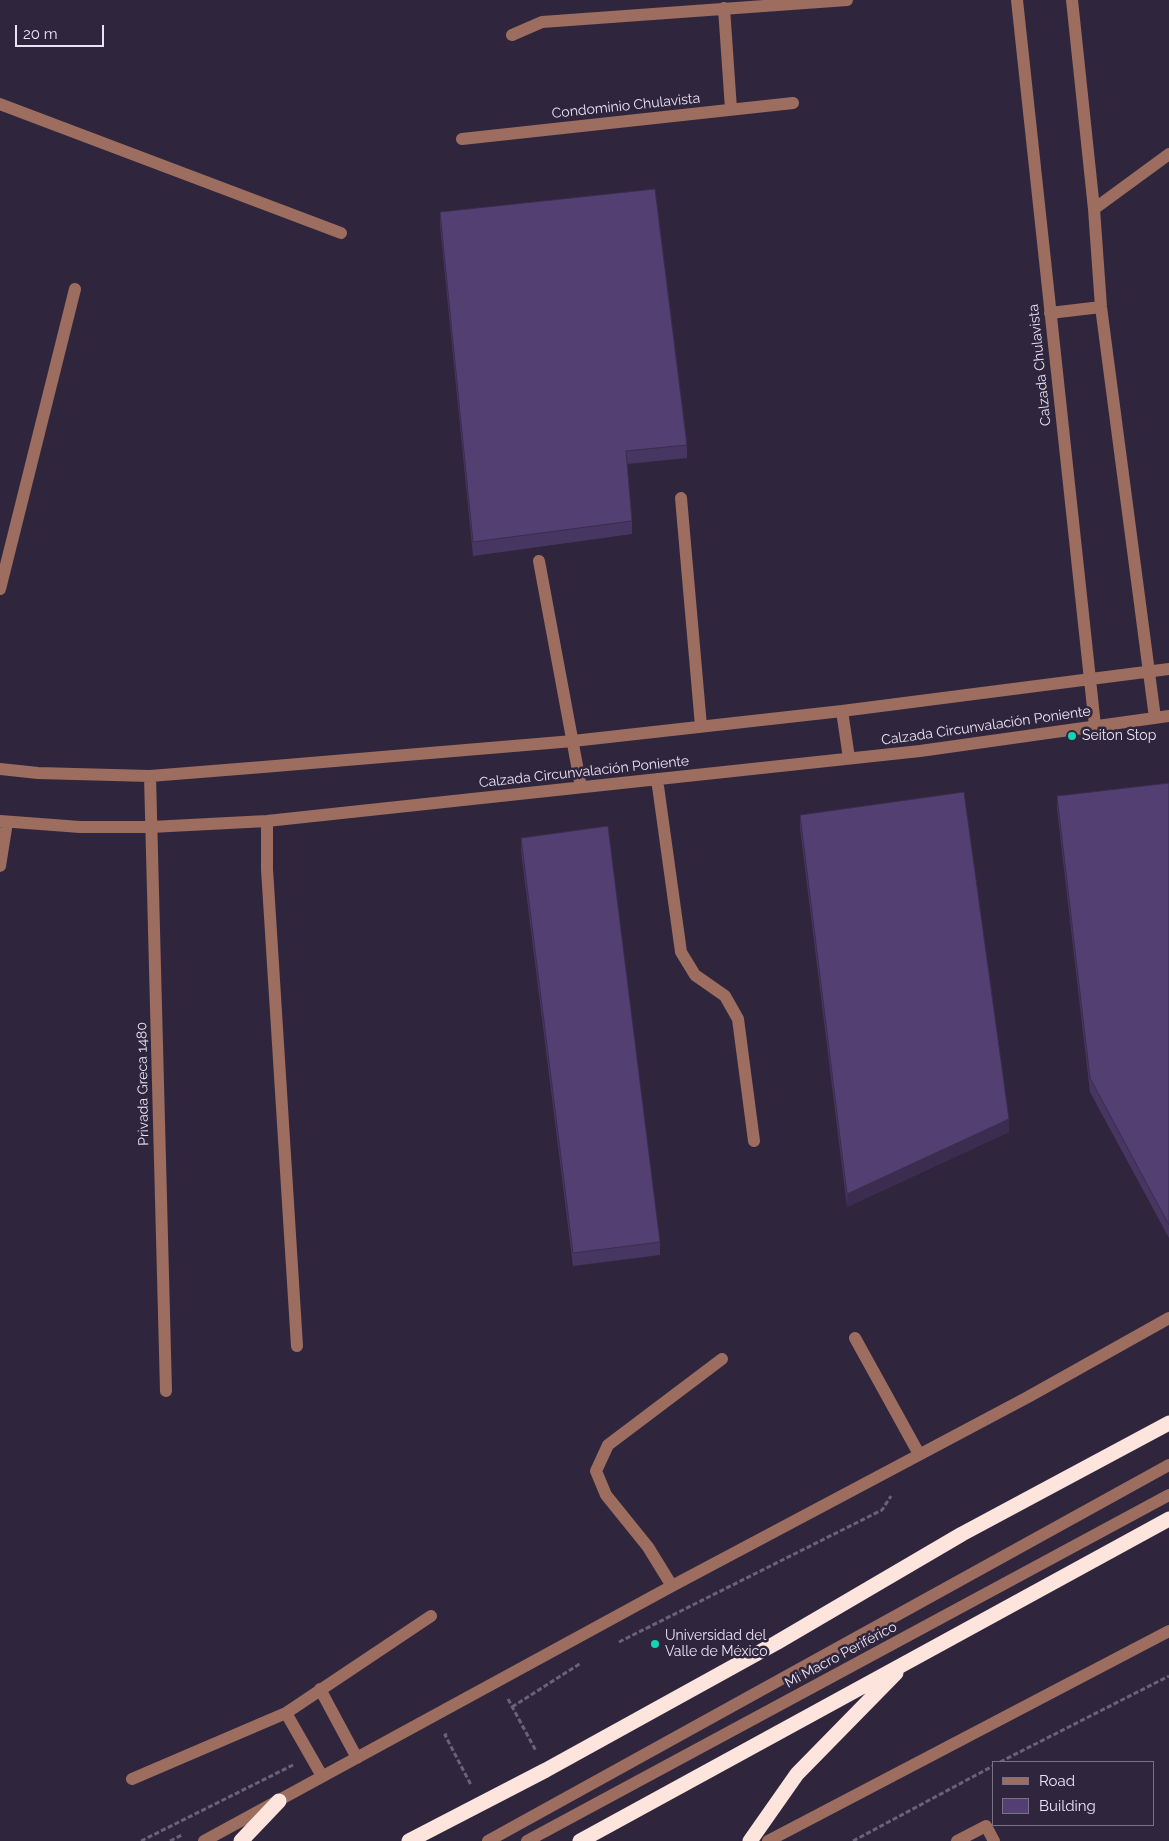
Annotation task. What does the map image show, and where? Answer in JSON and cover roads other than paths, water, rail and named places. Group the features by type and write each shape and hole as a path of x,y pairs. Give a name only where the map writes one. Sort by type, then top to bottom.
{"highway":[{"path":"409,1841 546,1770 776,1643 962,1534 1169,1423"},
{"path":"580,1841 1169,1519"},
{"path":"750,1841 797,1774 909,1660"},
{"path":"240,1841 279,1801"}],"street":[{"path":"512,35 542,22 848,0"},
{"name":"Calzada Chulavista","path":"1017,0 1095,726"},
{"path":"1072,0 1094,209 1101,307 1155,718"},
{"path":"724,8 731,110"},
{"name":"Condominio Chulavista","path":"462,139 793,103"},
{"path":"0,104 342,233"},
{"path":"1094,209 1169,154"},
{"path":"0,590 75,289"},
{"path":"1050,313 1101,307"},
{"path":"681,498 701,726"},
{"path":"539,561 581,788"},
{"path":"0,769 38,773 150,776 573,741 842,711 1169,669"},
{"path":"842,711 849,758"},
{"name":"Calzada Circunvalación Poniente","path":"4,822 80,827 267,821 920,750 1169,716"},
{"name":"Privada Greca 1480","path":"150,776 166,1391"},
{"path":"657,779 681,952 695,975 725,996 738,1019 754,1142"},
{"path":"267,821 267,869 296,1346"},
{"path":"0,866 4,822"},
{"path":"204,1841 1169,1318"},
{"path":"855,1338 919,1454"},
{"path":"672,1586 648,1547 606,1495 596,1471 608,1445 722,1359"},
{"path":"488,1841 1169,1465"},
{"name":"Mi Macro Periférico","path":"527,1841 1169,1495"},
{"path":"132,1779 286,1713 431,1616"},
{"path":"768,1841 1169,1631"},
{"path":"320,1689 357,1758"},
{"path":"286,1713 322,1776"},
{"path":"957,1841 986,1826 994,1841"}],"place":[{"name":"Seiton Stop","path":"1072,736"},
{"name":"Universidad del Valle de México","path":"655,1644"}]}
